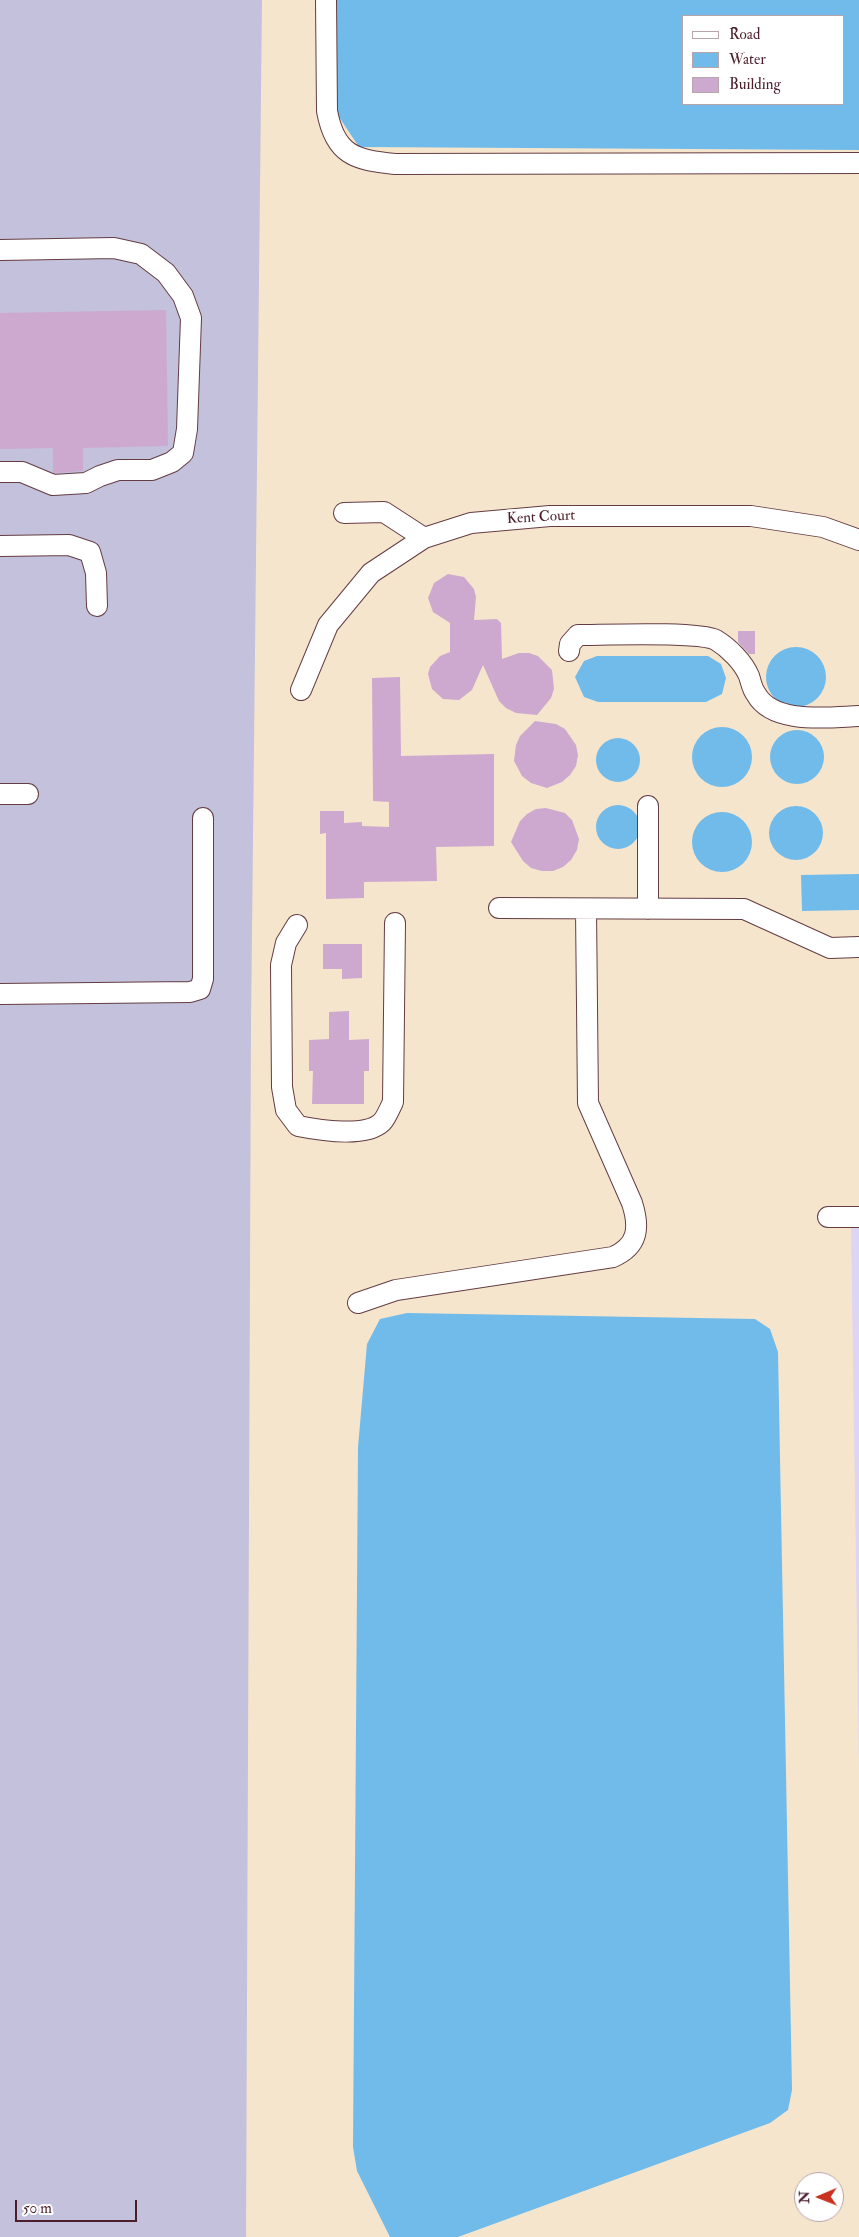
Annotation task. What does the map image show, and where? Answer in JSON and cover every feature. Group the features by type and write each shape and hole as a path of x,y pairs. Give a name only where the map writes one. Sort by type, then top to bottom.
{"street":[{"path":"326,0 327,111 330,128 335,138 352,156 396,164 859,162"},
{"path":"0,250 114,248 141,254 166,273 182,296 190,318 187,429 183,453 172,462 152,470 118,470 100,476 86,484 53,486 22,472 0,472"},
{"path":"344,512 384,512 424,538"},
{"name":"Kent Court","path":"301,690 328,624 370,573 424,538 471,523 550,516 751,516 824,527 859,540"},
{"path":"0,546 69,545 90,552 96,573 98,606"},
{"path":"569,651 570,644 578,635 691,636 714,639 733,653 748,674 756,694 766,707 784,714 808,717 859,716"},
{"path":"0,794 28,794"},
{"path":"648,806 648,909"},
{"path":"0,994 190,992 200,989 203,979 202,818"},
{"path":"500,908 744,908 830,948 859,947"},
{"path":"358,1303 396,1290 613,1256 625,1252 636,1237 637,1218 632,1203 588,1103 586,908"},
{"path":"296,925 286,943 281,965 282,1086 286,1110 298,1126 320,1131 364,1130 382,1122 393,1102 395,923"},
{"path":"828,1217 859,1217"}],"shaded area":[{"path":"0,0 262,0 251,1023 246,2237 0,2237"},
{"path":"851,1226 859,1226 859,1771"}],"water":[{"path":"337,0 859,0 859,150 359,147 337,114"},
{"path":"796,647 813,652 821,660 826,677 821,694 813,702 796,707 779,702 771,694 766,677 771,660 779,652"},
{"path":"597,656 708,656 721,664 726,678 722,694 706,702 598,702 584,697 575,677 584,661"},
{"path":"722,727 738,732 743,736 747,741 752,757 747,773 743,778 738,782 722,787 706,782 701,778 697,773 692,757 697,741 701,736 706,732"},
{"path":"797,730 807,732 816,738 822,747 824,757 822,767 816,776 807,782 797,784 787,782 778,776 772,767 770,757 772,747 778,738 787,732"},
{"path":"622,738 634,744 639,751 639,769 634,776 627,781 614,782 602,776 597,769 596,756 602,744 609,739"},
{"path":"618,805 630,809 636,815 640,827 636,839 630,845 618,849 606,845 600,839 596,827 600,815 606,809"},
{"path":"796,806 806,808 815,814 821,823 823,833 821,843 815,852 806,858 796,860 786,858 777,852 771,843 769,833 771,823 777,814 786,808"},
{"path":"722,812 739,817 747,825 752,842 747,859 739,867 722,872 705,867 697,859 692,842 697,825 705,817"},
{"path":"859,874 859,910 802,911 801,875"},
{"path":"407,1313 755,1319 770,1329 778,1352 792,2090 788,2110 770,2123 458,2237 390,2237 357,2171 353,2147 358,1447 367,1344 380,1319"}],"building":[{"path":"166,310 168,446 83,448 83,471 55,473 53,472 53,448 0,449 0,313"},
{"path":"448,574 464,577 474,589 476,597 474,620 497,619 501,623 502,659 519,653 529,653 538,656 552,670 554,689 551,698 537,715 516,713 506,708 499,701 483,665 472,690 459,700 443,699 432,689 428,674 430,667 440,656 450,652 450,623 433,612 428,598 434,583"},
{"path":"738,631 755,631 755,654 749,654 738,642"},
{"path":"400,677 401,756 494,754 494,846 436,847 437,881 364,882 364,898 326,899 326,833 320,834 320,811 344,811 344,823 362,822 362,826 389,827 389,802 373,801 372,678"},
{"path":"535,721 556,724 565,729 576,745 578,755 576,766 570,775 562,782 547,788 531,783 522,776 514,761 516,745 520,736"},
{"path":"546,808 565,813 572,820 579,839 577,850 571,860 563,867 553,871 531,868 523,861 511,842 520,821 527,814 536,809"},
{"path":"323,944 362,944 362,978 342,979 342,969 323,969"},
{"path":"349,1011 349,1040 369,1039 369,1071 364,1071 364,1104 312,1104 313,1071 309,1071 309,1040 329,1039 329,1012"}]}
